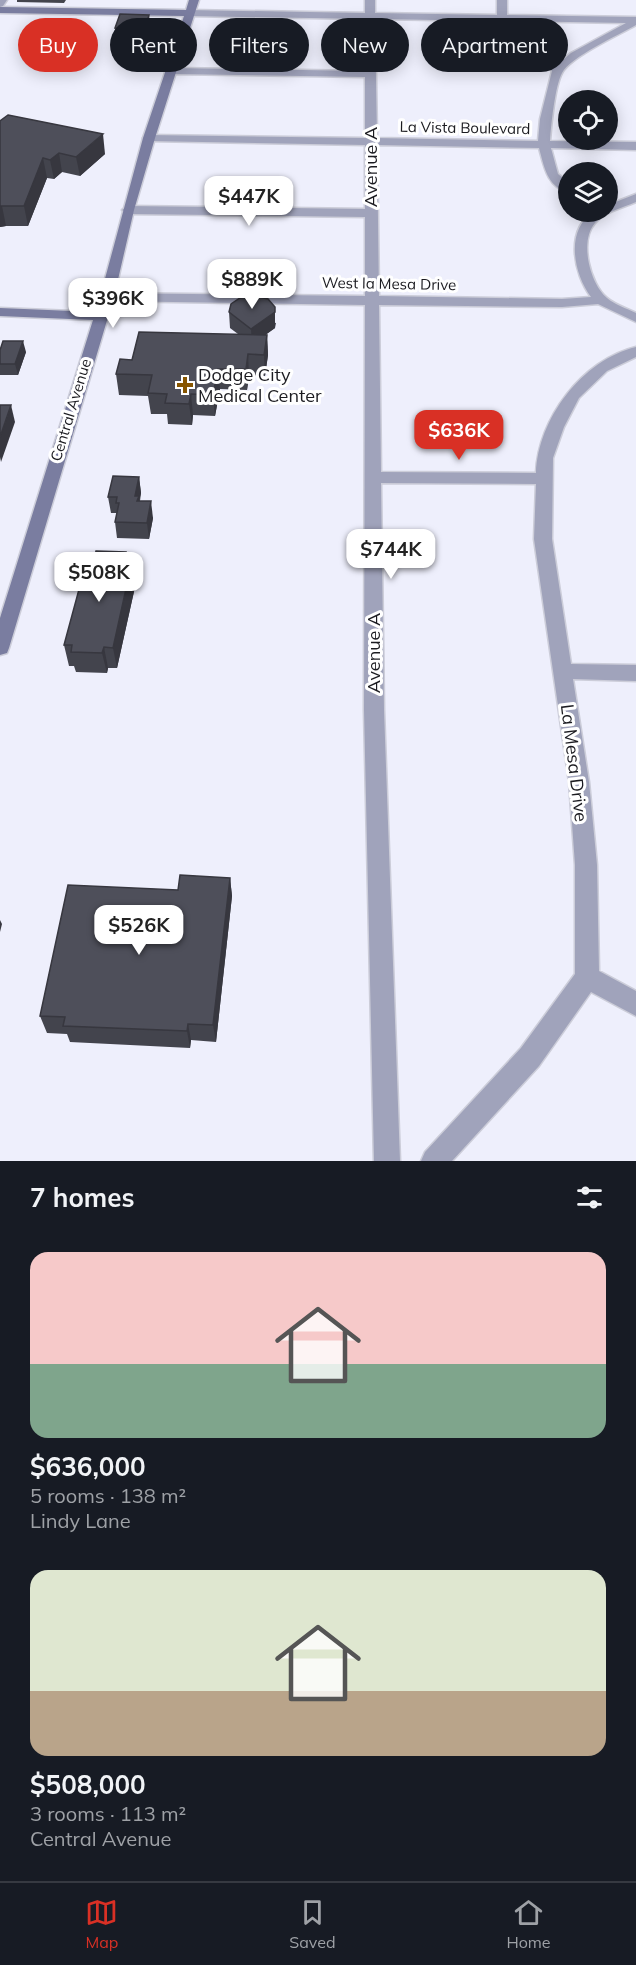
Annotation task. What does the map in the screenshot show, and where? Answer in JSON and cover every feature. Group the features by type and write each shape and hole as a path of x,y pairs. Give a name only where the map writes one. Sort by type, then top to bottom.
{"street":[{"path":"0,10 191,6 370,8 502,18 502,0"},
{"name":"Avenue A","path":"370,8 375,733 387,1161"},
{"path":"568,19 636,21"},
{"path":"568,61 636,21"},
{"path":"197,71 370,74"},
{"name":"Central Avenue","path":"0,648 106,297 149,138 171,72"},
{"path":"557,72 546,119 544,144 552,175 558,180"},
{"name":"La Vista Boulevard","path":"149,138 636,146"},
{"path":"618,205 636,198"},
{"path":"128,210 371,213"},
{"path":"589,222 585,227 582,248 587,282 600,300 636,318"},
{"name":"West la Mesa Drive","path":"106,297 562,303 600,300"},
{"path":"0,312 100,316"},
{"name":"La Mesa Drive","path":"587,977 586,866 579,782 543,539 544,458 556,427 573,396 602,368 636,351"},
{"path":"373,477 544,479"},
{"path":"562,671 636,673"},
{"path":"434,1161 530,1057 587,977 636,1004"}],"building":[{"path":"120,14 149,15 148,18 119,18"},
{"path":"8,115 103,134 76,157 59,153 50,160 43,158 24,206 0,206 0,121"},
{"path":"254,296 268,299 275,307 275,312 251,329 229,312 231,304 240,298"},
{"path":"139,332 267,335 264,355 248,354 246,369 218,369 213,395 191,394 189,404 165,403 167,394 148,393 152,375 116,374 120,359 132,360"},
{"path":"3,341 23,341 15,364 0,364 0,350"},
{"path":"0,405 11,405 0,437"},
{"path":"113,476 139,477 135,496 139,496 137,501 151,501 147,523 115,522 119,503 116,503 117,497 108,497"},
{"path":"96,551 126,552 125,557 133,557 113,648 104,647 102,653 71,652 72,645 64,645 88,556 95,556"},
{"path":"180,875 230,878 213,1025 188,1024 187,1031 63,1026 65,1017 40,1016 68,885 178,890"}],"place":[{"name":"Dodge City Medical Center","path":"185,385"}]}
